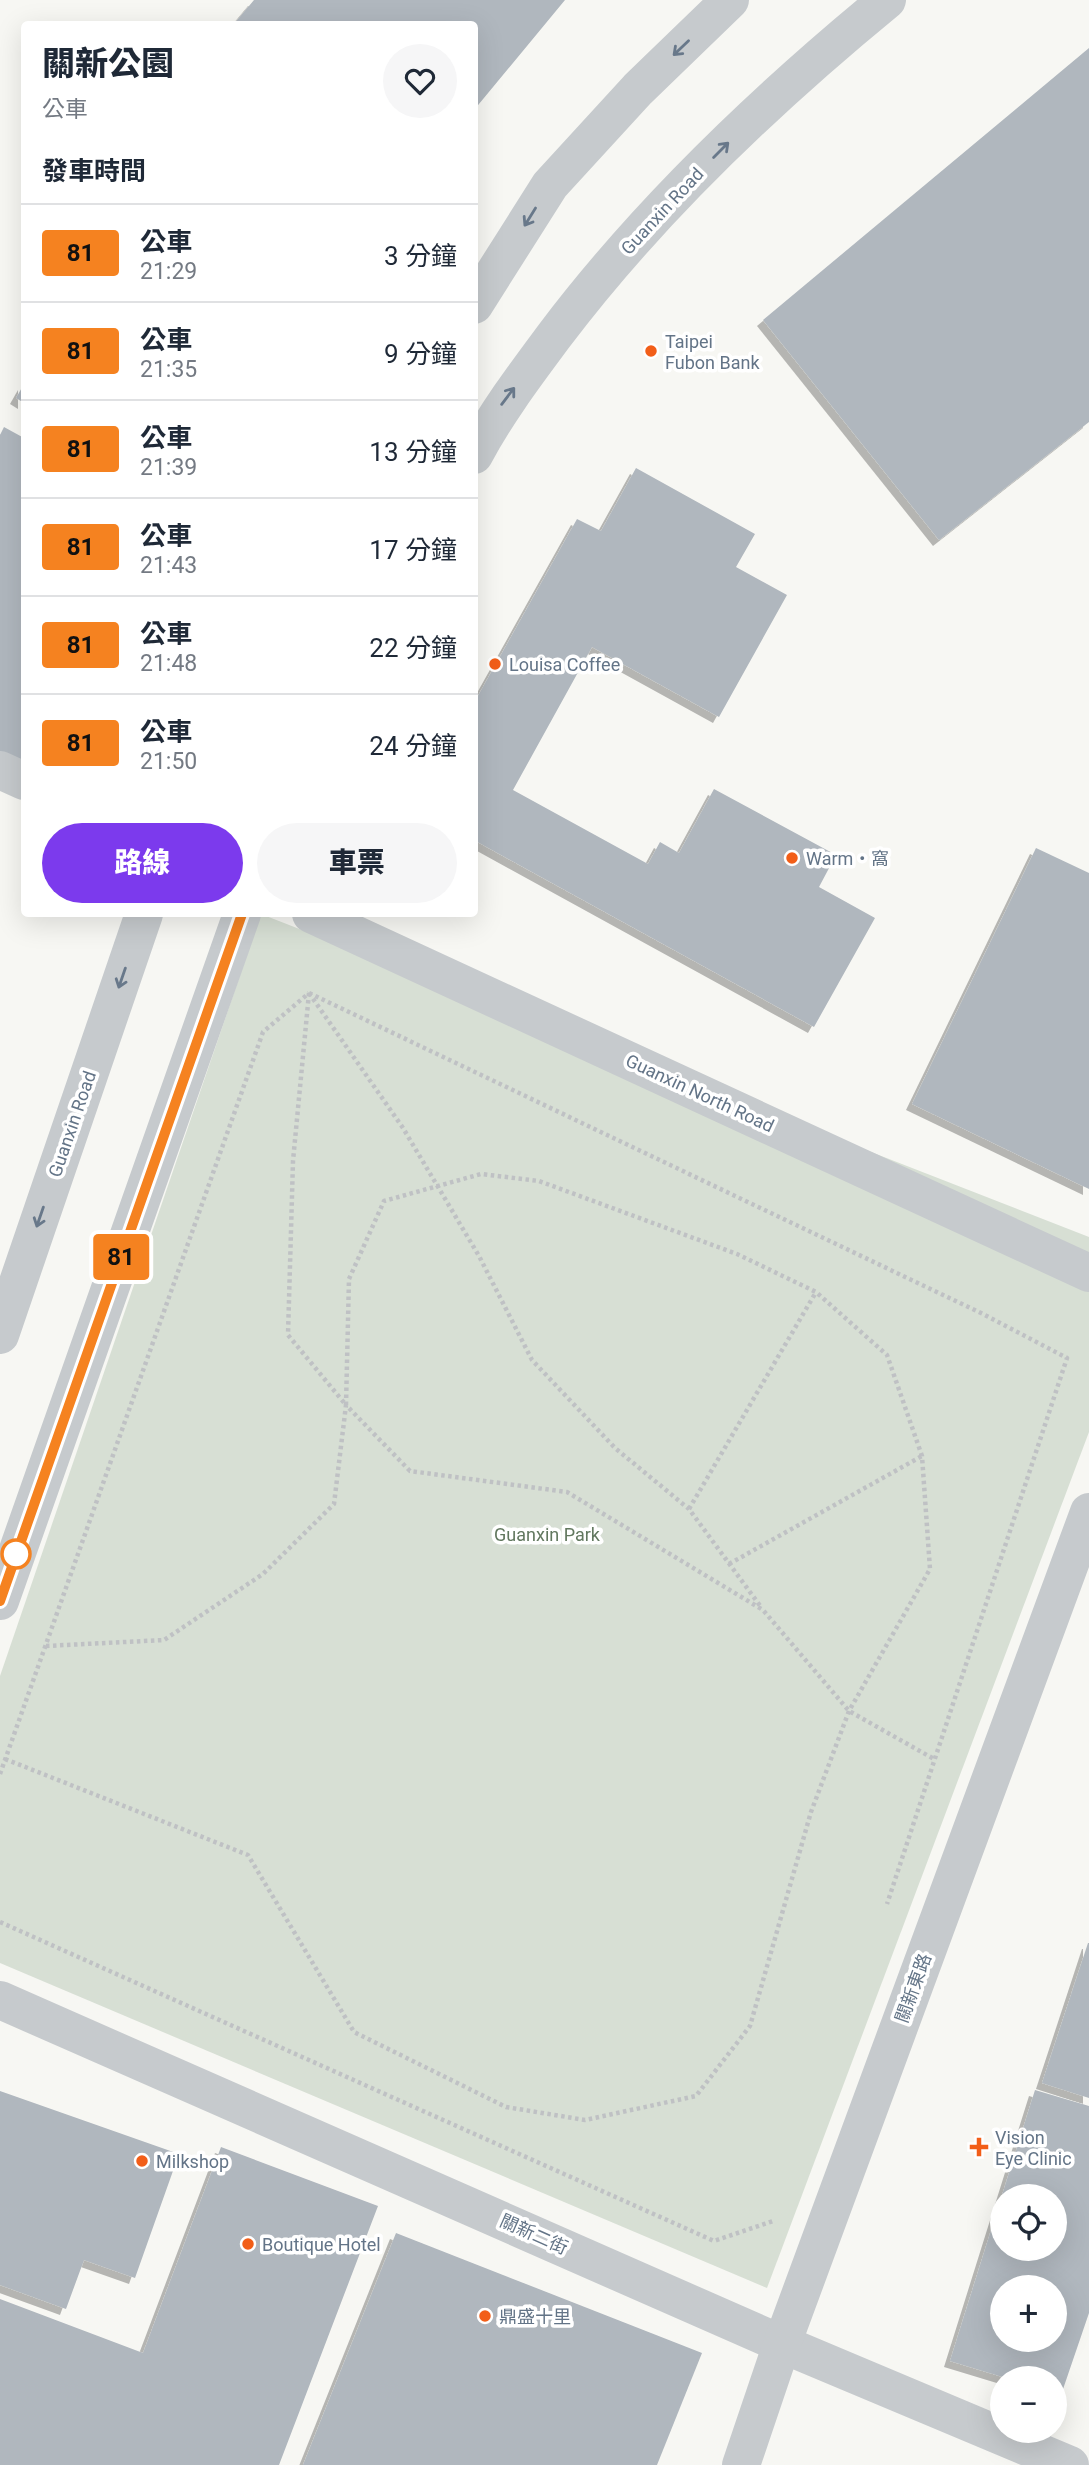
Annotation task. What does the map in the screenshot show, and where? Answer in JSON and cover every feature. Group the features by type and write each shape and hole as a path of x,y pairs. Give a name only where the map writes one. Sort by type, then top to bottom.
{"street":[{"path":"478,300 550,185 638,89 730,0"},
{"name":"Guanxin Road","path":"478,447 497,411 578,304 647,224 792,79 887,0"},
{"path":"0,770 21,780"},
{"name":"Guanxin Road","path":"0,1335 143,917"},
{"path":"0,1601 241,917"},
{"name":"Guanxin North Road","path":"318,917 1089,1273"},
{"name":"關新東路","path":"741,2465 782,2344 1089,1512"},
{"name":"關新二街","path":"0,2000 782,2344 1070,2465"}],"path":[{"path":"309,992 293,1161 288,1335 346,1405 410,1471 567,1492 763,1610"},
{"path":"309,992 403,1128 479,1256 532,1360 615,1448 689,1509 763,1610 849,1711 934,1759"},
{"path":"0,1774 263,1032 309,992"},
{"path":"309,992 983,1314 1067,1358 883,1916"},
{"path":"5,1759 248,1855 354,2032 506,2107 585,2120 696,2096 750,2026 811,1812 849,1711 930,1569 922,1456 887,1355 816,1292 737,1254 539,1181 481,1174 384,1201 349,1279 346,1405 334,1504 263,1574 164,1640 46,1646"},
{"path":"689,1509 816,1292"},
{"path":"729,1564 922,1456"},
{"path":"0,1922 714,2241 783,2218"}],"green space":[{"name":"Guanxin Park","path":"260,917 269,917 1089,1237 1089,1432 767,2288 0,1963 0,1676"}],"building":[{"path":"254,0 565,0 478,105 478,21 236,21"},
{"path":"1089,48 1089,422 939,540 763,320"},
{"path":"4,427 21,436 21,759 0,761 0,435"},
{"path":"636,468 755,534 736,567 787,595 719,717 592,647 513,790 648,864 660,842 679,853 714,789 836,855 819,887 875,918 814,1027 478,842 478,696 577,519 601,531"},
{"path":"1036,848 1089,873 1089,1189 912,1104"},
{"path":"1089,1943 1089,2098 1042,2083"},
{"path":"1035,2090 1089,2106 1089,2313 1067,2377 1067,2366 990,2366 990,2373 950,2361 990,2233 990,2261 1067,2261 1067,2184 1006,2184"},
{"path":"0,2091 179,2154 135,2278 84,2260 66,2309 0,2285"},
{"path":"221,2147 378,2206 279,2465 0,2465 0,2299 143,2353"},
{"name":"鼎盛十里","path":"396,2233 702,2353 657,2465 303,2465"}],"bus line":[{"name":"81","path":"0,1601 241,917"}],"place":[{"name":"Taipei Fubon Bank","path":"651,351"},
{"name":"Louisa Coffee","path":"495,664"},
{"name":"Warm・窩","path":"792,858"},
{"name":"Vision Eye Clinic","path":"979,2147"},
{"name":"Milkshop","path":"142,2161"},
{"name":"Boutique Hotel","path":"248,2244"},
{"name":"鼎盛十里","path":"485,2316"}]}
